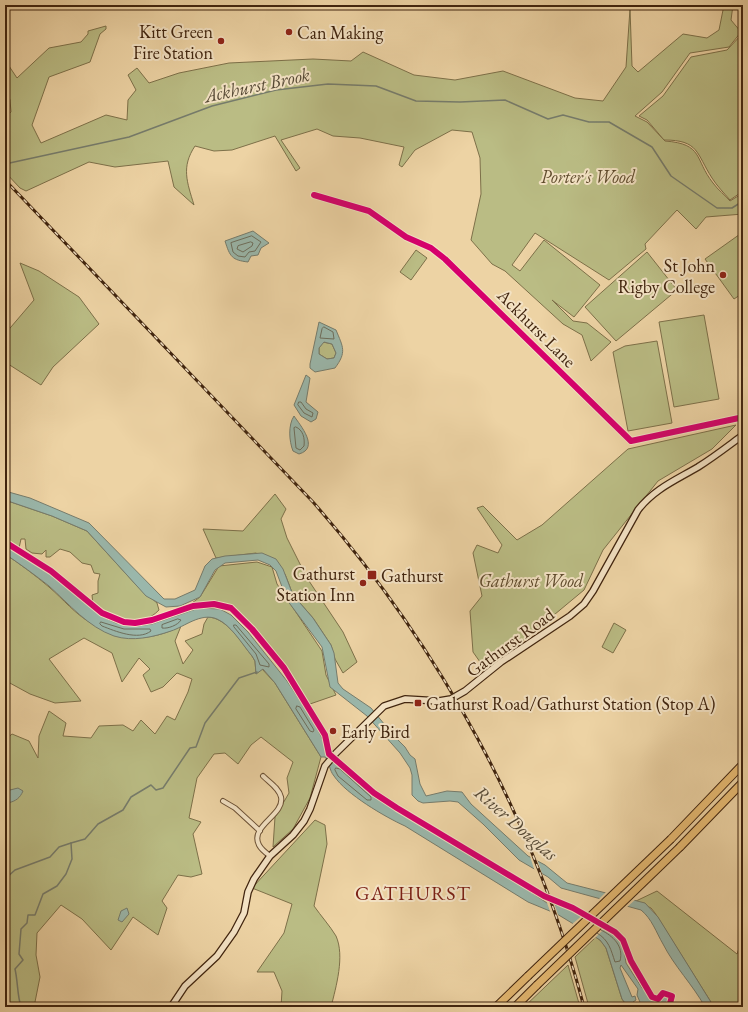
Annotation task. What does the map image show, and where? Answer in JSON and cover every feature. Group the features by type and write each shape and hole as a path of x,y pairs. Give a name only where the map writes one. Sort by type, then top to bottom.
{"highway":[{"path":"496,1007 671,839 743,764"},
{"path":"515,1007 680,847 743,782"}],"main road":[{"name":"Gathurst Road","path":"270,856 293,835 304,821 313,803 324,768 328,761 378,711 389,703 400,700 451,700 465,691 501,662 555,628 577,610 594,591 632,520 648,498 670,482 720,453 743,435"},
{"path":"171,1007 185,986 217,956 231,937 242,918 254,879 270,856"}],"street":[{"name":"Ackhurst Lane","path":"314,195 368,211 406,237 430,248 445,259 631,441 739,418 743,420"},
{"path":"263,776 278,790 281,802 277,810 260,830 257,838 259,845 270,856"},
{"path":"223,801 235,808 260,830"}],"green space":[{"name":"Porter's Wood","path":"724,5 733,5 731,20 741,32 729,47 690,53 662,92 635,116 647,122 665,141 686,145 692,149 713,183 730,201 743,193 743,214 706,217 696,229 677,210 645,244 646,249 609,280 535,233 512,265 520,271 544,240 600,285 574,317 552,300 573,321 587,323 611,342 591,361 582,335 563,324 505,271 492,264 471,240 481,194 480,158 472,132 452,130 415,150 402,167 399,165 404,147 360,138 333,136 317,129 281,140 300,168 296,171 275,136 232,150 214,151 195,146 188,161 187,168 189,189 194,205 174,187 168,161 115,167 89,162 26,191 20,188 5,172 5,117 11,112 10,100 5,86 5,60 17,78 49,48 81,42 88,34 88,31 106,26 106,29 100,34 90,62 49,77 32,125 41,143 106,115 127,120 128,100 136,90 128,75 137,68 149,83 179,73 229,63 313,59 351,61 363,52 414,75 455,80 503,71 575,98 603,101 626,67 630,9 632,66 638,72 683,34 707,38 719,30"},
{"path":"743,33 743,191 730,200 718,187 699,155 690,145 684,142 664,140 647,120 639,116 663,96 691,57 727,50"},
{"path":"743,232 743,293 734,299 705,259"},
{"path":"416,250 427,258 411,280 400,272"},
{"path":"647,252 677,290 616,341 585,307"},
{"path":"20,263 39,271 79,297 99,324 53,367 41,385 5,362 5,334 34,300"},
{"path":"704,315 719,399 674,407 659,322"},
{"path":"657,341 672,423 628,431 613,352 625,346"},
{"path":"323,342 332,344 336,353 334,358 327,359 319,354 319,348"},
{"name":"Gathurst Wood","path":"736,425 712,449 658,481 603,550 584,590 513,649 485,669 473,652 470,611 482,596 473,553 477,545 498,553 502,545 477,508 483,506 517,540 542,525 628,449"},
{"path":"275,494 286,509 281,519 287,538 307,578 343,632 357,662 343,673 335,659 331,645 313,618 293,595 285,574 256,553 216,558 203,529 243,531"},
{"path":"5,500 52,516 87,531 138,587 157,603 159,610 143,620 126,621 109,615 93,605 92,595 98,593 98,581 100,574 94,573 91,565 82,563 70,552 60,549 50,557 46,557 46,550 42,554 32,553 26,549 25,539 21,539 19,548 5,541"},
{"path":"5,554 44,583 85,619 113,634 135,638 147,637 158,635 181,626 175,641 183,664 193,650 185,641 202,634 204,624 208,617 215,618 233,632 252,656 255,661 256,674 262,669 275,683 321,757 310,798 293,829 273,847 275,817 289,793 287,778 293,762 261,737 251,745 238,764 225,753 214,754 197,778 189,818 201,822 193,834 202,874 191,877 178,875 162,901 167,908 158,935 133,917 111,950 82,919 61,905 37,933 36,955 40,977 34,1007 5,1007 5,740 12,734 29,741 38,758 39,736 49,711 66,723 63,736 91,738 99,726 123,725 133,731 141,720 155,734 167,716 175,720 188,692 192,679 177,673 163,687 151,692 143,675 150,669 139,658 122,682 112,653 84,638 49,659 81,701 55,703 30,694 8,682 5,684"},
{"path":"257,562 272,567 277,584 322,651 326,675 336,695 310,704 237,610 217,601 192,603 200,597 219,566"},
{"path":"614,623 626,630 613,653 602,647"},
{"path":"315,820 325,825 327,844 314,906 336,936 340,953 339,972 331,1007 281,1007 282,991 274,972 257,972 284,933 292,904 252,888"},
{"path":"657,891 737,954 743,937 743,1007 714,1007 655,913 651,908 636,901"},
{"path":"596,937 606,948 622,999 628,1007 589,1007 575,957"},
{"path":"568,965 580,1007 524,1007"}],"water":[{"path":"253,231 269,243 261,248 258,255 251,256 248,262 232,257 228,251 225,241"},
{"path":"319,322 336,330 343,349 341,358 335,368 315,372 310,368","holes":["324,342 332,344 336,353 334,358 327,359 319,354 319,348"]},
{"path":"306,375 310,378 306,402 318,412 316,419 311,422 301,416 294,405"},
{"path":"294,416 304,430 308,442 308,447 305,451 299,454 293,451 290,438 290,428"},
{"path":"5,491 30,498 89,523 164,599 175,599 195,590 205,566 212,559 225,556 262,553 276,559 283,569 293,595 313,618 331,645 334,653 338,683 343,689 371,708 415,759 420,784 426,796 447,791 462,792 471,804 528,856 545,865 567,883 645,903 658,917 714,1007 705,1007 667,952 651,922 641,910 561,888 548,877 519,860 483,824 458,802 450,801 423,803 418,801 412,795 412,775 410,768 400,753 367,716 330,687 322,647 287,600 276,571 270,565 258,560 225,563 215,570 200,597 180,606 166,607 146,596 87,531 52,516 5,500"},
{"path":"5,544 38,564 101,616 116,623 138,626 152,624 199,608 220,609 231,615 248,632 287,681 313,720 328,753 334,761 342,766 380,799 519,884 547,903 565,907 616,935 623,943 626,963 642,988 645,989 653,1000 656,1001 663,996 669,997 668,1007 642,1007 637,995 638,989 621,965 620,968 632,997 635,996 636,1000 633,1002 633,1007 628,1007 622,999 606,948 600,940 557,914 528,902 405,826 377,811 347,790 332,774 325,757 321,757 275,683 263,669 256,674 255,661 252,656 232,630 222,622 211,617 205,617 171,631 150,637 128,639 114,636 87,621 49,586 5,554"},
{"path":"18,788 23,791 21,796 8,803 6,795 10,790"},
{"path":"127,908 129,914 122,922 118,920 121,911"}],"pier":[{"path":"529,853 537,859 543,876 535,872"},
{"path":"608,890 636,899 626,908 598,900"},
{"path":"546,900 554,903 559,918 551,914"},
{"path":"584,914 607,926 594,939 571,925"}],"waterway":[{"name":"Ackhurst Brook","path":"5,164 129,137 212,106 276,90 328,84 376,86 416,101 460,102 505,100 548,119 563,115 589,122 609,122 652,147 671,176 717,208 732,208 743,201"},
{"path":"21,1007 15,969 23,960 19,954 21,929 27,923 28,915 35,915 43,894 57,886 66,874 72,859 71,843 85,839 98,824 123,810 131,797 151,785 156,790 163,788 190,748 196,747 205,723 239,678 257,672"},
{"path":"5,879 15,870 50,857 59,847 71,843"}],"railway":[{"path":"5,180 313,502 359,558 402,616 442,676 478,739 510,803 539,869 563,937 584,1007"}],"cycle path":[{"path":"314,195 369,211 406,237 431,248 445,259 631,441 739,418 743,420"},
{"path":"5,542 51,571 102,613 124,622 135,623 152,620 193,606 214,604 231,608 252,629 284,668 325,735 329,754 374,793 397,808 544,896 573,908 615,932 623,940 631,961 652,997 658,999 663,993 672,996 669,1007"}],"place":[{"name":"Can Making","path":"289,32"},
{"name":"Kitt Green Fire Station","path":"221,41"},
{"name":"St John Rigby College","path":"723,275"},
{"name":"Gathurst","path":"372,575"},
{"name":"Gathurst Station Inn","path":"363,583"},
{"name":"Gathurst Road/Gathurst Station (Stop A)","path":"418,703"},
{"name":"Early Bird","path":"333,731"}],"district":[{"name":"GATHURST","path":"413,893"}],"water label":[{"name":"River Douglas","path":"516,823"}]}
